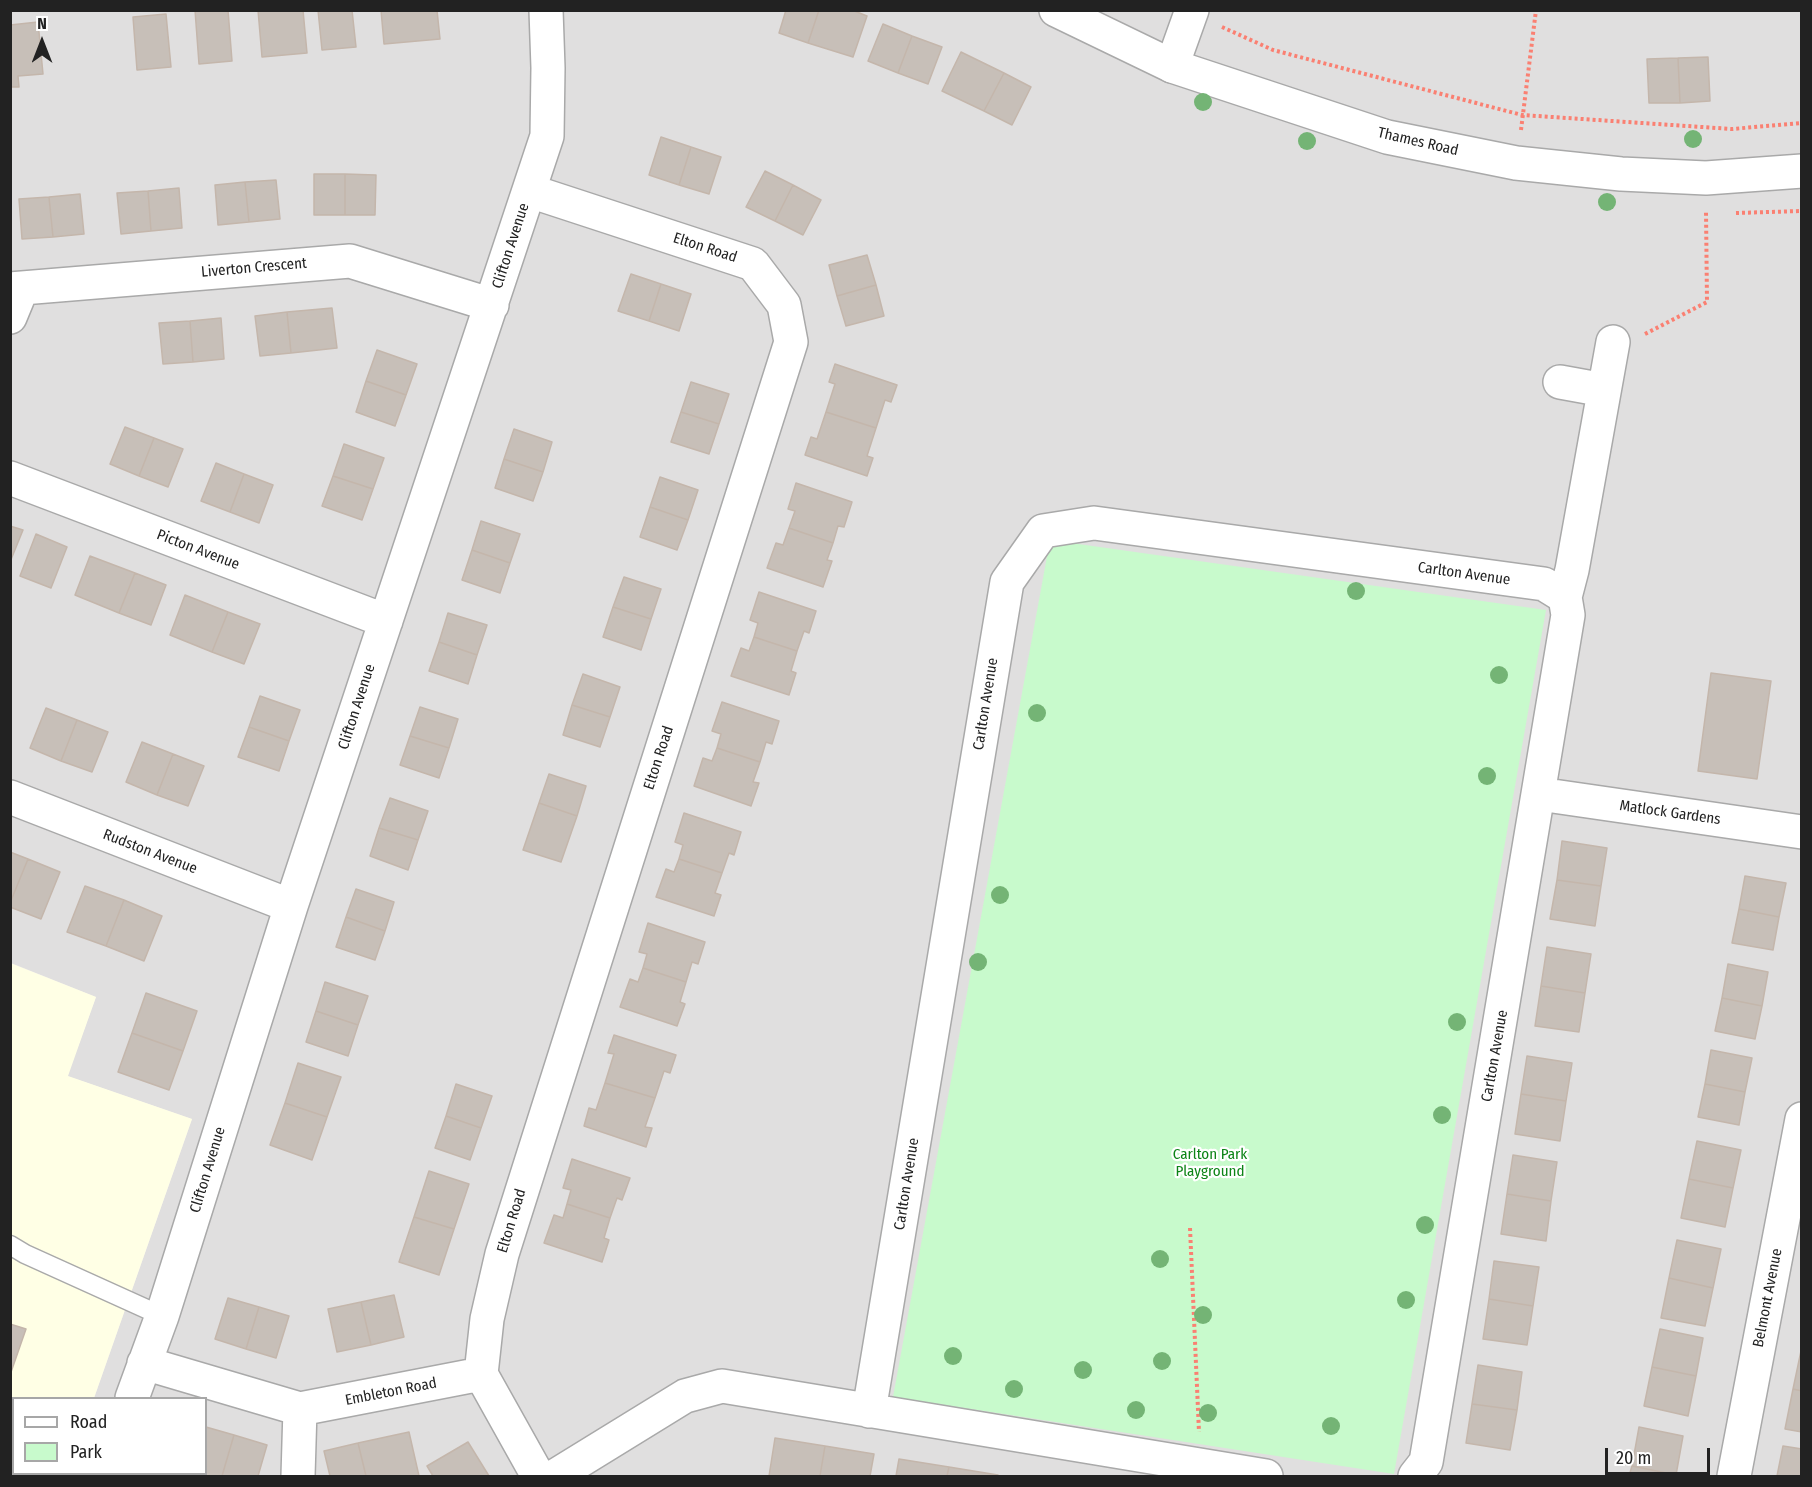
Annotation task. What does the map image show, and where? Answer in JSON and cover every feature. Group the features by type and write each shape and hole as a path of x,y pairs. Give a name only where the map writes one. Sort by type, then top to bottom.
{"street":[{"name":"Clifton Avenue","path":"132,1397 162,1316 291,906 547,136 546,10"},
{"name":"Thames Road","path":"1056,10 1172,66 1387,137 1516,163 1621,174 1706,178 1802,171"},
{"path":"1172,66 1192,12"},
{"name":"Elton Road","path":"481,1374 487,1319 502,1254 791,342 784,305 753,264 530,191"},
{"name":"Liverton Crescent","path":"14,298 350,261 492,305"},
{"name":"Carlton Avenue","path":"1414,1476 1426,1461 1568,615 1565,597 1572,570 1613,342"},
{"path":"1560,382 1604,390"},
{"name":"Picton Avenue","path":"10,478 386,621"},
{"name":"Carlton Avenue","path":"869,1411 1007,582 1043,531 1095,523 1544,584 1565,597"},
{"name":"Matlock Gardens","path":"1539,794 1801,829"},
{"name":"Rudston Avenue","path":"10,797 291,906"},
{"name":"Belmont Avenue","path":"1734,1476 1802,1119"},
{"name":"Embleton Road","path":"144,1363 300,1409 481,1374"},
{"path":"481,1374 538,1476"},
{"path":"555,1476 685,1396 722,1386 1266,1476"},
{"path":"298,1476 300,1409"}],"lane":[{"path":"10,1245 25,1254 162,1316"}],"path":[{"path":"1516,163 1536,10"},
{"path":"1192,12 1273,50 1522,115 1732,129 1802,123"},
{"path":"1613,342 1630,341 1707,302 1706,178"},
{"path":"1190,1228 1201,1466"}],"shaded area":[{"path":"10,11 1801,11 1801,1476 67,1476 207,1475 207,1397 94,1397 192,1119 67,1076 96,997 11,963"},
{"path":"10,963 96,997 68,1076 192,1119 94,1397 12,1397 12,1475 67,1476 11,1476"}],"green space":[{"name":"Carlton Park Playground","path":"1050,540 1546,610 1394,1474 893,1397"}],"building":[{"path":"195,10 228,10 232,61 199,64"},
{"path":"258,10 303,10 307,53 262,57"},
{"path":"318,10 352,10 356,47 322,50"},
{"path":"381,10 437,10 440,39 384,44"},
{"path":"786,10 819,10 808,43 779,33"},
{"path":"819,10 852,10 867,16 853,57 808,43"},
{"path":"166,14 171,67 137,70 133,17"},
{"path":"38,22 43,74 18,76 19,87 10,87 10,25"},
{"path":"883,24 912,36 898,73 868,61"},
{"path":"912,36 942,47 928,84 898,73"},
{"path":"961,52 1004,73 984,111 942,91"},
{"path":"1708,57 1710,101 1680,103 1678,58"},
{"path":"1678,58 1680,103 1649,103 1647,59"},
{"path":"1004,73 1031,87 1012,125 984,111"},
{"path":"661,137 691,147 679,185 649,175"},
{"path":"691,147 721,157 709,194 679,185"},
{"path":"765,171 793,185 775,221 746,207"},
{"path":"314,174 345,174 345,215 314,215"},
{"path":"345,174 376,175 375,215 345,215"},
{"path":"276,180 280,219 249,222 245,182"},
{"path":"245,182 249,222 218,225 215,185"},
{"path":"793,185 821,200 803,235 775,221"},
{"path":"179,188 182,228 151,231 148,191"},
{"path":"148,191 151,231 121,234 117,193"},
{"path":"80,194 84,234 53,237 49,197"},
{"path":"49,197 53,237 22,239 19,199"},
{"path":"867,255 876,285 837,296 829,265"},
{"path":"631,274 661,284 649,321 618,311"},
{"path":"661,284 691,294 679,331 649,321"},
{"path":"876,285 884,316 846,326 837,296"},
{"path":"332,308 337,348 291,353 287,312"},
{"path":"287,312 291,353 260,356 255,316"},
{"path":"221,318 224,359 193,362 190,321"},
{"path":"190,321 193,362 163,364 159,323"},
{"path":"377,350 417,364 406,395 366,381"},
{"path":"835,364 897,385 891,402 885,400 876,428 826,412 835,384 829,382"},
{"path":"366,381 406,395 395,426 356,412"},
{"path":"691,382 729,394 719,424 681,412"},
{"path":"681,412 719,424 709,454 671,442"},
{"path":"826,412 876,428 867,456 873,458 867,476 805,455 811,437 817,439"},
{"path":"125,427 154,438 139,476 110,464"},
{"path":"514,429 552,442 543,472 504,459"},
{"path":"154,438 183,449 168,487 139,476"},
{"path":"344,444 384,458 373,489 333,476"},
{"path":"504,459 543,472 533,501 495,488"},
{"path":"216,463 244,474 230,512 201,501"},
{"path":"244,474 273,485 259,523 230,512"},
{"path":"333,476 373,489 362,520 322,506"},
{"path":"660,477 698,490 688,520 650,507"},
{"path":"796,483 852,502 844,527 838,526 833,543 789,528 795,511 788,509"},
{"path":"650,507 688,520 677,550 640,537"},
{"path":"481,521 520,534 510,563 472,550"},
{"path":"10,526 23,530 10,562"},
{"path":"789,528 833,543 827,560 832,561 823,587 767,568 776,543 783,545"},
{"path":"36,534 67,547 51,588 20,576"},
{"path":"472,550 510,563 500,593 462,580"},
{"path":"90,556 135,573 119,613 75,595"},
{"path":"135,573 166,585 151,625 119,613"},
{"path":"624,577 661,589 651,619 613,607"},
{"path":"759,592 816,611 809,633 804,631 797,651 754,637 758,623 750,620"},
{"path":"185,595 228,612 212,652 170,635"},
{"path":"613,607 651,619 641,650 603,637"},
{"path":"228,612 260,624 244,664 212,652"},
{"path":"448,613 487,625 477,655 439,642"},
{"path":"754,637 797,651 791,671 796,673 789,695 731,676 741,648 749,651"},
{"path":"439,642 477,655 468,684 429,671"},
{"path":"1711,673 1771,681 1757,779 1698,771"},
{"path":"583,674 620,687 610,717 572,705"},
{"path":"260,696 300,710 289,741 249,727"},
{"path":"722,702 779,721 772,744 766,742 760,762 717,748 721,734 712,731"},
{"path":"572,705 610,717 600,747 563,735"},
{"path":"420,707 458,719 449,748 410,736"},
{"path":"46,708 77,720 61,761 30,748"},
{"path":"77,720 108,732 92,772 61,761"},
{"path":"249,727 289,741 279,771 238,757"},
{"path":"410,736 449,748 439,778 400,765"},
{"path":"142,742 173,754 157,795 126,782"},
{"path":"717,748 760,762 753,782 759,783 751,806 694,786 703,758 712,761"},
{"path":"173,754 204,766 188,806 157,795"},
{"path":"549,774 586,786 577,816 539,803"},
{"path":"390,798 428,811 418,840 379,828"},
{"path":"539,803 577,816 561,862 523,850"},
{"path":"684,813 741,832 734,855 729,853 722,873 679,859 683,845 675,842"},
{"path":"379,828 418,840 408,870 370,856"},
{"path":"1562,841 1607,848 1601,886 1557,880"},
{"path":"10,852 28,859 10,903"},
{"path":"28,859 60,872 41,919 10,907"},
{"path":"679,859 722,873 715,893 721,895 714,916 656,897 666,869 674,872"},
{"path":"1745,876 1786,883 1779,917 1739,909"},
{"path":"1557,880 1601,886 1595,926 1550,919"},
{"path":"85,886 124,900 106,946 67,932"},
{"path":"356,889 394,902 385,931 346,917"},
{"path":"124,900 162,916 144,961 106,946"},
{"path":"1739,909 1779,917 1773,950 1732,943"},
{"path":"346,917 385,931 375,960 336,947"},
{"path":"648,923 705,942 698,964 692,962 686,982 643,968 647,954 639,952"},
{"path":"1547,947 1591,954 1585,993 1541,986"},
{"path":"1728,964 1768,972 1762,1006 1722,998"},
{"path":"643,968 686,982 680,1002 685,1004 677,1026 620,1007 630,979 638,982"},
{"path":"325,982 368,996 358,1025 316,1011"},
{"path":"1541,986 1585,993 1579,1032 1535,1026"},
{"path":"146,993 197,1011 183,1051 132,1033"},
{"path":"1722,998 1762,1006 1755,1039 1715,1031"},
{"path":"316,1011 358,1025 348,1056 306,1042"},
{"path":"132,1033 183,1051 169,1090 118,1072"},
{"path":"614,1035 676,1055 670,1073 664,1071 655,1098 605,1083 614,1054 608,1053"},
{"path":"1711,1050 1752,1058 1745,1092 1705,1084"},
{"path":"1527,1056 1572,1063 1566,1101 1521,1094"},
{"path":"298,1063 341,1077 327,1117 285,1103"},
{"path":"605,1083 655,1098 645,1127 652,1128 646,1147 584,1126 589,1108 596,1110"},
{"path":"456,1084 492,1096 481,1128 446,1116"},
{"path":"1705,1084 1745,1092 1739,1125 1698,1117"},
{"path":"1521,1094 1566,1101 1560,1141 1515,1134"},
{"path":"285,1103 327,1117 312,1160 270,1145"},
{"path":"446,1116 481,1128 470,1160 435,1148"},
{"path":"1697,1141 1741,1150 1733,1188 1689,1179"},
{"path":"1513,1155 1557,1162 1551,1201 1507,1194"},
{"path":"572,1159 630,1178 622,1200 617,1198 610,1218 567,1204 571,1190 563,1188"},
{"path":"429,1171 469,1184 454,1229 414,1217"},
{"path":"1689,1179 1733,1188 1725,1227 1681,1218"},
{"path":"1507,1194 1551,1201 1546,1241 1501,1234"},
{"path":"567,1204 610,1218 604,1238 609,1240 602,1262 544,1243 554,1215 563,1218"},
{"path":"414,1217 454,1229 439,1275 399,1262"},
{"path":"1677,1240 1721,1249 1713,1288 1669,1278"},
{"path":"1494,1261 1539,1267 1533,1306 1489,1299"},
{"path":"1669,1278 1713,1288 1705,1326 1661,1318"},
{"path":"394,1295 404,1337 371,1345 361,1302"},
{"path":"228,1298 259,1307 246,1349 215,1339"},
{"path":"1489,1299 1533,1306 1527,1345 1483,1339"},
{"path":"361,1302 371,1345 337,1352 328,1309"},
{"path":"259,1307 289,1316 276,1358 246,1349"},
{"path":"10,1324 26,1329 10,1375"},
{"path":"1660,1329 1703,1338 1696,1376 1652,1367"},
{"path":"1802,1351 1802,1391 1793,1389"},
{"path":"1478,1365 1522,1372 1517,1410 1472,1404"},
{"path":"1652,1367 1696,1376 1688,1416 1644,1406"},
{"path":"1793,1389 1802,1391 1802,1432 1785,1429"},
{"path":"1472,1404 1517,1410 1510,1450 1466,1443"},
{"path":"207,1427 234,1435 222,1476 190,1475 207,1475"},
{"path":"1639,1427 1683,1436 1676,1475 1632,1466"},
{"path":"409,1432 419,1476 366,1476 358,1443"},
{"path":"234,1435 267,1445 258,1476 222,1476"},
{"path":"775,1438 825,1446 820,1476 769,1476"},
{"path":"468,1442 489,1476 433,1476 427,1466"},
{"path":"358,1443 366,1476 330,1476 324,1451"},
{"path":"825,1446 874,1454 870,1476 820,1476"},
{"path":"1783,1446 1802,1449 1802,1476 1777,1476"},
{"path":"899,1459 949,1467 947,1476 896,1476"},
{"path":"1632,1466 1676,1475 1676,1476 1629,1476"},
{"path":"949,1467 998,1475 998,1476 947,1476"}]}
